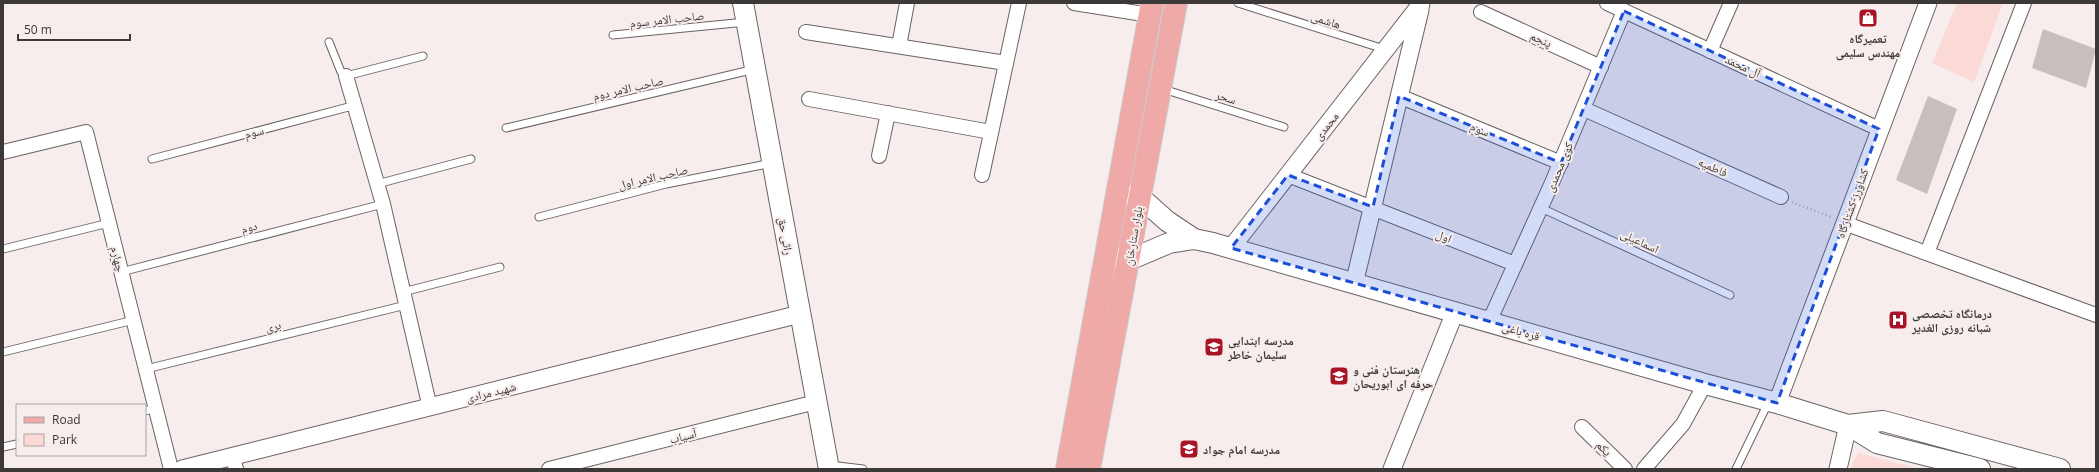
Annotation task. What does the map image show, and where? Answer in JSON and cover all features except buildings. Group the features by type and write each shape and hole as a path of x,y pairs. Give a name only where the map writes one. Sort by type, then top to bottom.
{"main road":[{"name":"بلوار ستارخان","path":"1089,469 1176,3"},
{"name":"بلوار ستارخان","path":"1067,469 1119,193 1151,9"},
{"name":"راثی حق","path":"745,12 828,467"},
{"path":"1119,193 1140,197"},
{"name":"قره باغی","path":"1140,197 1167,221 1194,239 1231,248 1705,384 1773,402 1848,425"},
{"name":"قره باغی","path":"1129,260 1169,243 1194,239"},
{"path":"1106,256 1129,260"},
{"path":"1848,425 1883,421 2060,469"},
{"path":"1848,425 1877,443 1972,468"}],"street":[{"path":"899,46 907,3"},
{"path":"982,175 1019,3"},
{"path":"1074,3 1151,9"},
{"name":"آل محمد","path":"1607,3 1879,129"},
{"path":"1710,51 1731,3"},
{"name":"کشاورز-کشتارگاه","path":"1773,402 1844,223 1928,3"},
{"path":"1927,253 2024,3"},
{"name":"محمدی","path":"1231,248 1421,4"},
{"name":"محمدی","path":"1354,284 1421,4"},
{"name":"کوی محمدی","path":"1489,322 1561,163 1624,11"},
{"name":"پنجم","path":"1481,12 1601,66"},
{"path":"806,32 1006,63"},
{"path":"346,76 356,105 383,204 430,408"},
{"name":"سوم","path":"1399,96 1561,163"},
{"path":"809,99 991,132"},
{"name":"فاطمیه","path":"1584,109 1781,197"},
{"path":"879,156 888,113"},
{"name":"چهارم","path":"3,152 86,132 146,369 150,410 171,469"},
{"name":"اول","path":"1288,175 1373,207 1515,264"},
{"path":"1844,223 2096,315"},
{"path":"1392,469 1455,312"},
{"name":"شهید مرادی","path":"182,469 235,463 430,408 800,314"},
{"path":"1644,469 1682,424 1705,384"},
{"name":"آسیاب","path":"549,469 816,402"},
{"path":"1838,469 1848,425"},
{"name":"یکم","path":"1582,427 1625,469"}],"lane":[{"name":"هاشمی","path":"1238,3 1385,50"},
{"name":"صاحب الامر سوم","path":"613,35 745,12"},
{"path":"329,42 341,72 346,76 423,56"},
{"name":"صاحب الامر دوم","path":"506,128 755,69"},
{"name":"سحر","path":"1160,89 1284,127"},
{"name":"سوم","path":"152,158 356,105"},
{"path":"377,184 471,160"},
{"name":"صاحب الامر اول","path":"540,216 666,184 772,163"},
{"name":"دوم","path":"122,272 383,204"},
{"name":"اسماعیلی","path":"1541,208 1730,295"},
{"path":"3,249 109,223"},
{"name":"بری","path":"146,369 405,298 500,267"},
{"path":"3,352 134,320"},
{"path":"1736,469 1773,402"},
{"path":"3,447 16,444"},
{"path":"828,467 864,469"}],"path":[{"path":"1781,197 1844,223"}],"highlighted area":[{"path":"1624,11 1879,129 1777,403 1231,248 1288,175 1373,207 1399,96 1561,163"}],"green space":[{"path":"1957,3 2003,3 1974,82 1932,63"},
{"path":"1858,453 1920,469 1850,469"}],"place":[{"name":"تعمیرگاه مهندس سلیمی","path":"1868,18"},
{"name":"درمانگاه تخصصی شبانه روزی الغدیر","path":"1898,320"},
{"name":"مدرسه ابتدایی سلیمان خاطر","path":"1214,347"},
{"name":"هنرستان فنی و حرفه ای ابوریحان","path":"1339,376"},
{"name":"مدرسه امام جواد","path":"1189,449"}]}
